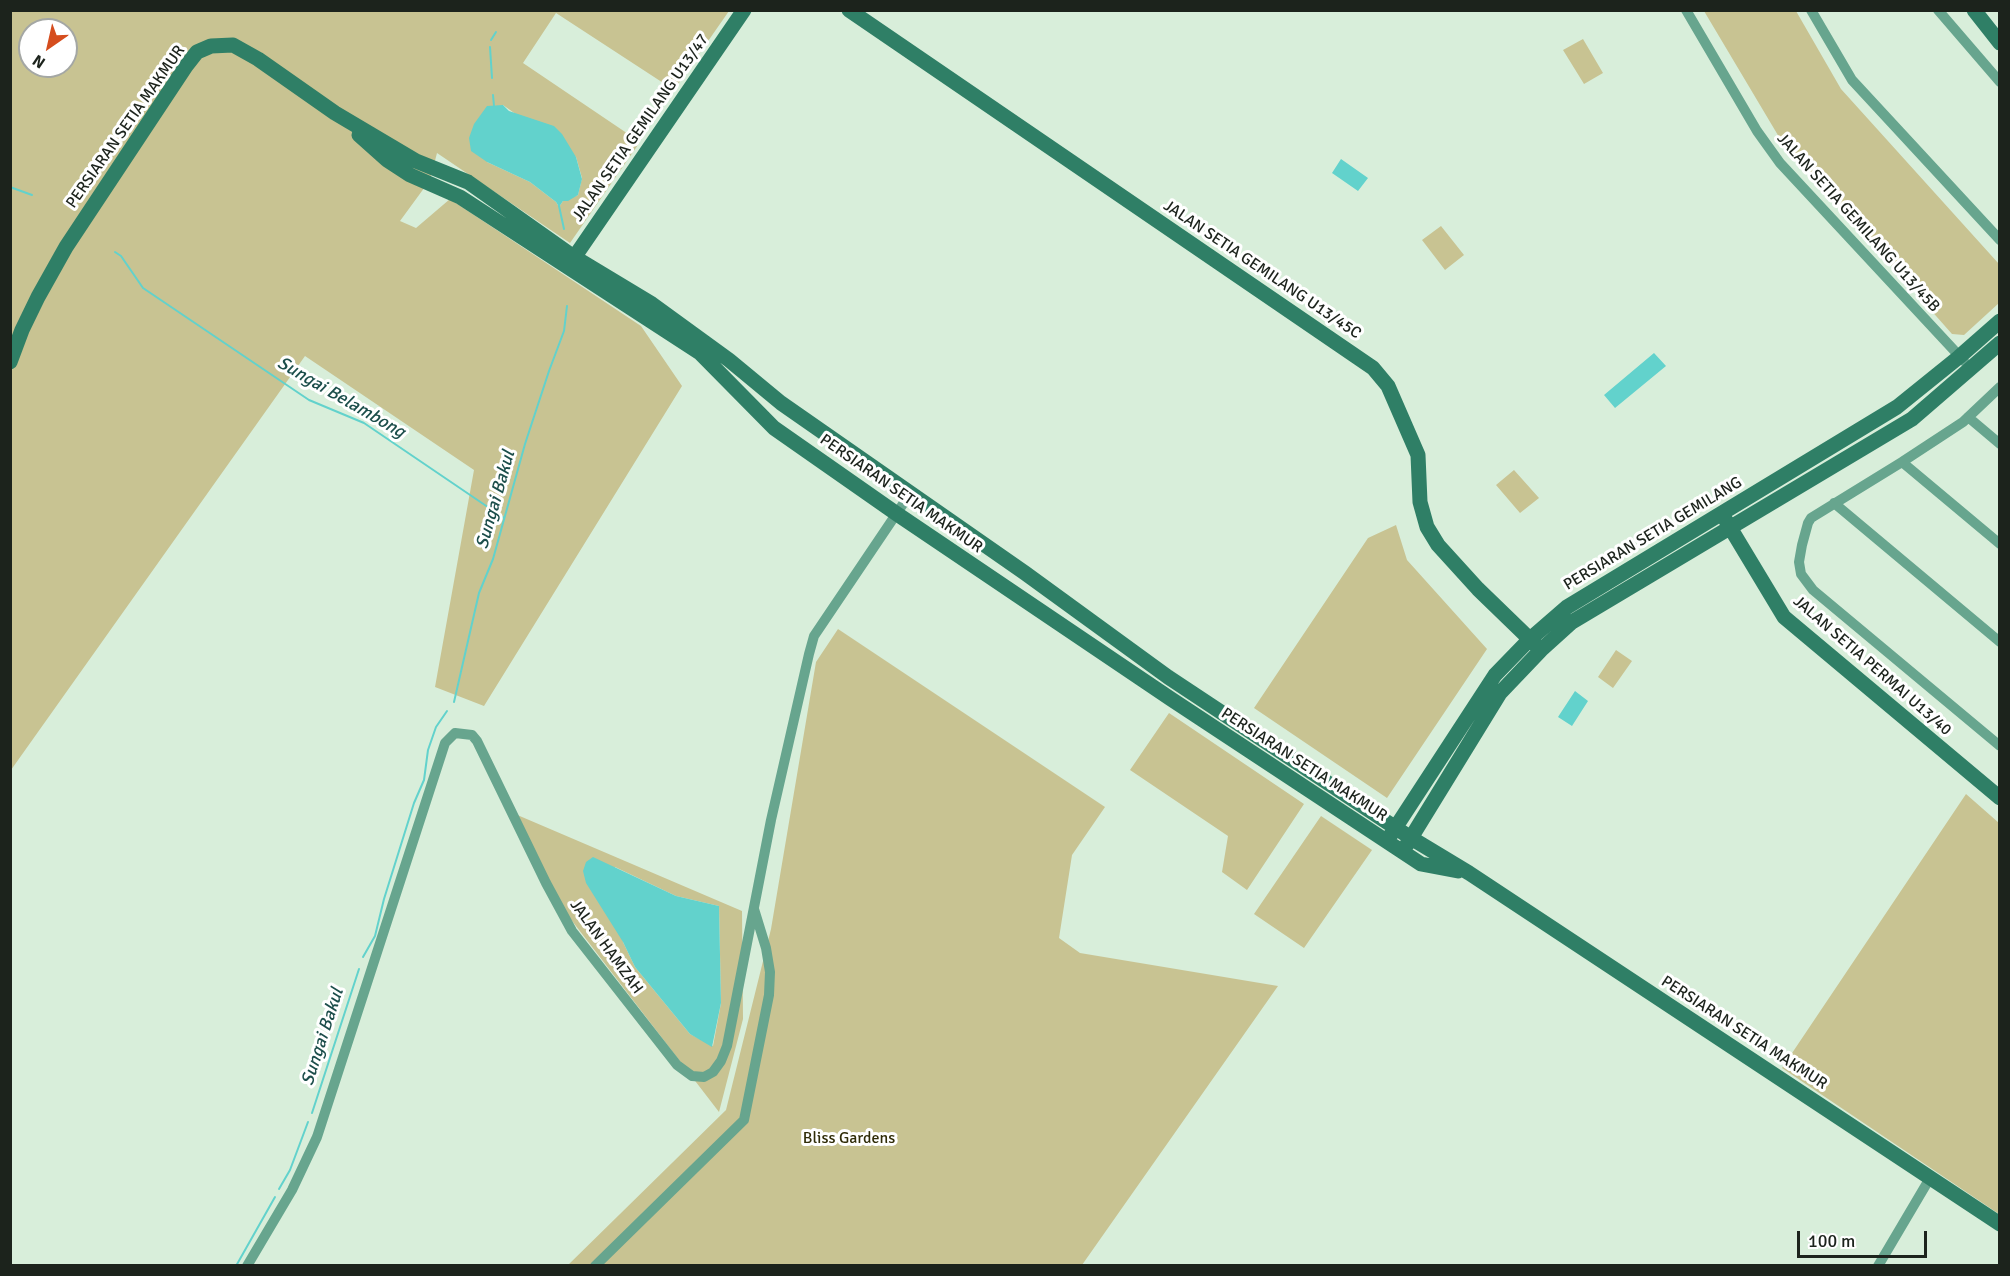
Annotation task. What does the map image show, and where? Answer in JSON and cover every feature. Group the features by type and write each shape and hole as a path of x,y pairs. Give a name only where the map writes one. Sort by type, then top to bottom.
{"street":[{"name":"JALAN SETIA GEMILANG U13/47","path":"571,262 744,10"},
{"name":"JALAN SETIA GEMILANG U13/45C","path":"849,10 1373,368 1388,386 1418,455 1420,502 1427,527 1438,545 1535,645"},
{"name":"JALAN SETIA GEMILANG U13/45B","path":"1686,10 1757,131 1780,163 1971,368"},
{"path":"1811,10 1852,80 2000,240"},
{"path":"1938,10 2000,82"},
{"path":"1974,10 2000,43"},
{"name":"PERSIARAN SETIA MAKMUR","path":"10,362 34,305 66,246 197,52 211,46 233,45 258,59 335,113 416,161 468,182 571,262 700,354 774,428 901,508 1387,841 1407,845"},
{"name":"PERSIARAN SETIA MAKMUR","path":"571,262 652,304 729,360 781,403 1168,677 1396,827 1421,864 1468,873 2000,1224"},
{"name":"PERSIARAN SETIA GEMILANG","path":"1407,845 1500,693 1535,645 1545,626 1567,607 1897,407 2000,321"},
{"name":"PERSIARAN SETIA GEMILANG","path":"1387,841 1482,693 1504,666 1572,622 1912,419 2000,343"},
{"path":"2000,387 1968,417 1902,462 1815,515 1808,524 1799,562 1804,581 2000,746"},
{"path":"781,403 794,424 901,508 967,544 990,549"},
{"path":"1968,417 2000,444"},
{"path":"1902,462 2000,544"},
{"path":"1834,503 2000,642"},
{"name":"JALAN HAMZAH","path":"247,1266 292,1190 317,1137 445,743 455,733 472,735 477,741 572,931 677,1065 692,1076 704,1077 713,1072 721,1061 727,1046 771,820 814,636 901,508"},
{"name":"JALAN SETIA PERMAI U13/40","path":"1722,514 1784,617 2000,798"},
{"path":"1504,666 1511,643 1513,623 1545,626"},
{"path":"595,1266 744,1120 769,994 770,972 766,948 754,909"},
{"path":"1878,1266 1930,1178"}],"green space":[{"path":"11,11 729,11 674,90 556,13 523,63 640,142 570,243 437,153 430,180 400,221 416,228 450,199 641,326 682,386 484,706 435,687 474,470 305,356 11,770","holes":["503,105 576,157 582,178 578,195 563,201 559,207 556,202 530,182 487,162"]},
{"path":"1704,11 1796,11 1841,89 1999,264 1999,303 1964,335 1952,334 1782,142"},
{"path":"1583,39 1603,73 1584,84 1563,50"},
{"path":"1441,226 1464,255 1445,270 1422,240"},
{"path":"1514,470 1539,498 1520,513 1496,485"},
{"path":"1396,525 1407,560 1487,649 1387,798 1254,708 1368,538"},
{"name":"Bliss Gardens","path":"838,629 1105,807 1072,855 1059,938 1080,953 1278,986 1082,1265 567,1266 726,1110 771,929 816,662"},
{"path":"1616,650 1632,661 1613,688 1598,677"},
{"path":"1169,713 1304,804 1247,890 1222,872 1228,836 1130,770"},
{"path":"1966,794 1999,823 1999,1214 1782,1068"},
{"path":"515,814 742,911 743,1019 719,1112 566,913","holes":["615,867 676,896 719,906 721,1003 713,1046 690,1034 635,967 623,942"]},
{"path":"1321,816 1372,850 1304,948 1254,914"}],"water":[{"path":"503,105 509,111 554,126 562,134 576,157 582,179 578,195 568,201 563,201 559,207 556,202 530,182 487,162 471,151 469,138 474,124 487,106"},
{"path":"1341,159 1368,178 1358,191 1332,173"},
{"path":"1654,353 1666,366 1615,408 1604,395"},
{"path":"1575,691 1588,701 1572,726 1558,717"},
{"path":"593,857 676,896 719,906 721,1003 712,1047 690,1034 635,967 623,942 586,883 583,871 586,862"}],"waterway":[{"name":"Sungai Bakul","path":"491,40 496,32"},
{"name":"Sungai Bakul","path":"490,47 492,78"},
{"name":"Sungai Bakul","path":"493,95 494,106"},
{"name":"Sungai Belambong","path":"10,187 32,195"},
{"name":"Sungai Bakul","path":"559,206 564,229"},
{"name":"Sungai Belambong","path":"115,252 121,256 143,288 309,400 364,423 504,518"},
{"name":"Sungai Bakul","path":"454,702 479,593 493,559 525,444 564,331 567,306"},
{"name":"Sungai Bakul","path":"363,957 375,936 414,803 424,780 428,750 436,727 447,711"},
{"name":"Sungai Bakul","path":"312,1113 359,969"},
{"name":"Sungai Bakul","path":"279,1189 290,1170 308,1122"},
{"name":"Sungai Bakul","path":"236,1266 275,1197"}]}
